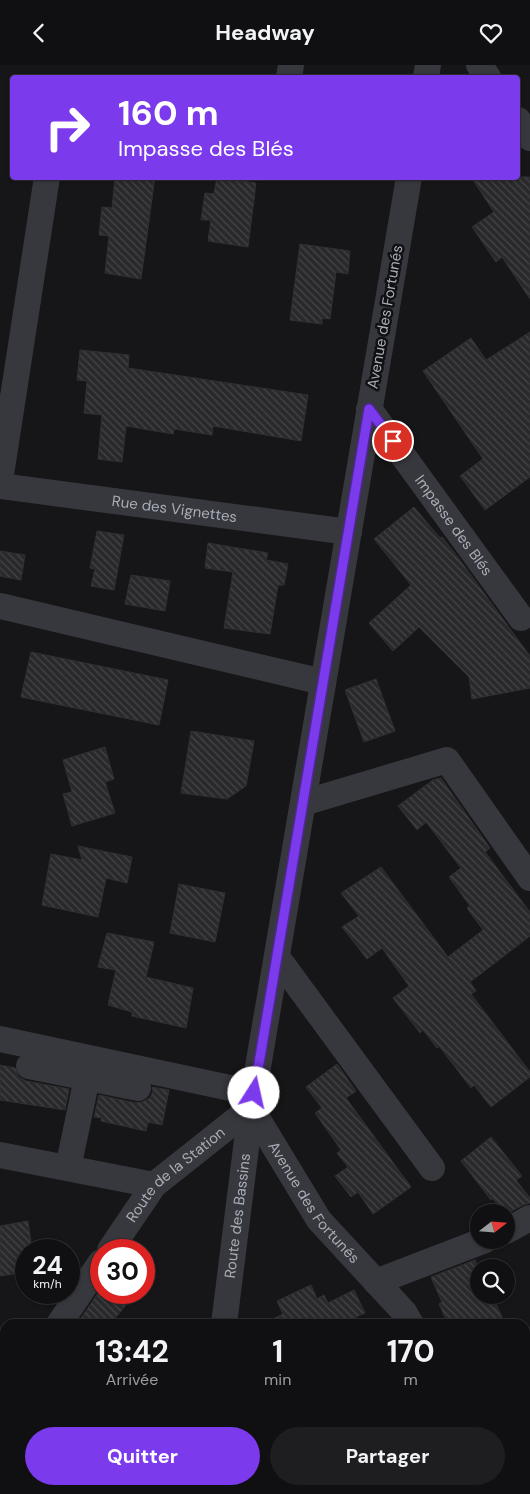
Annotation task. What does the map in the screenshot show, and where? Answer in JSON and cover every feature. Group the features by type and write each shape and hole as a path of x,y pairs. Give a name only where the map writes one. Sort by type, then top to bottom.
{"street":[{"path":"520,123 530,138"},
{"path":"0,481 47,180"},
{"name":"Avenue des Fortunés","path":"408,180 253,1101 319,1220 404,1312 408,1319"},
{"name":"Impasse des Blés","path":"369,409 521,617"},
{"name":"Rue des Vignettes","path":"0,486 349,532"},
{"path":"0,606 323,682"},
{"path":"303,803 447,760 530,878"},
{"path":"277,957 432,1168"},
{"path":"0,1039 253,1101"},
{"path":"28,1065 138,1088"},
{"path":"68,1168 87,1078"},
{"name":"Route de la Station","path":"117,1239 154,1185 253,1101"},
{"name":"Route des Bassins","path":"225,1319 253,1101"},
{"path":"0,1155 154,1185"},
{"path":"515,1226 530,1218"},
{"path":"376,1282 470,1246"},
{"path":"62,1319 90,1278"}],"building":[{"path":"520,177 530,177 530,299 502,257 496,262 472,227 494,212 473,180 520,180"},
{"path":"115,180 155,180 141,279 105,273 109,236 99,235 102,207 112,208"},
{"path":"216,180 236,180 256,183 248,247 208,241 211,220 201,220 205,193 214,194"},
{"path":"300,244 350,251 348,274 336,272 330,319 322,318 322,324 290,320"},
{"path":"530,332 530,477 485,510 460,476 483,459 423,371 471,338 486,360"},
{"path":"80,350 129,355 128,368 308,395 301,441 213,426 212,435 174,429 173,434 126,426 122,462 98,459 102,415 84,413 87,381 77,380"},
{"path":"414,507 457,556 530,656 530,688 472,699 469,677 419,627 393,651 369,623 411,585 374,539"},
{"path":"97,531 124,535 114,590 91,586 95,569 90,568"},
{"path":"208,543 268,553 266,560 288,564 284,585 278,585 270,634 224,628 233,572 205,568"},
{"path":"0,551 25,555 21,580 0,576"},
{"path":"131,575 170,581 165,611 125,604"},
{"path":"31,652 168,680 159,725 21,697"},
{"path":"376,679 395,731 364,742 345,690"},
{"path":"191,731 254,741 246,786 227,799 181,793"},
{"path":"105,747 114,779 105,782 115,813 72,826 63,794 72,792 63,760"},
{"path":"441,778 490,848 485,852 530,912 530,936 470,982 476,991 471,994 530,1072 530,1077 491,1107 474,1085 471,1088 439,1046 437,1048 423,1030 420,1033 393,998 409,986 382,948 367,959 342,927 359,916 341,893 381,867 448,957 483,930 467,908 470,906 449,877 461,868 426,822 417,830 398,806 433,780"},
{"path":"78,846 132,857 127,883 106,878 98,917 42,905 51,854 82,860"},
{"path":"179,884 225,893 215,942 170,933"},
{"path":"107,933 154,942 146,977 193,988 186,1028 132,1016 132,1012 108,1005 116,970 98,967"},
{"path":"337,1064 356,1091 346,1098 411,1187 373,1214 358,1192 351,1197 335,1176 348,1167 337,1153 341,1150 315,1113 322,1108 306,1087"},
{"path":"0,1065 15,1068 19,1077 26,1081 69,1089 65,1110 0,1100"},
{"path":"152,1087 169,1090 162,1125 148,1122 146,1131 101,1121 102,1118 94,1117 99,1095 135,1103 142,1102 150,1098 153,1091"},
{"path":"491,1137 522,1176 516,1180 530,1198 530,1203 515,1209 515,1204 497,1204 492,1198 491,1200 461,1161"},
{"path":"28,1221 30,1239 15,1239 15,1274 0,1276 0,1226"},
{"path":"470,1262 470,1304 496,1304 503,1319 446,1319 439,1304 442,1302 431,1277"},
{"path":"311,1285 317,1299 324,1295 328,1303 354,1290 365,1313 352,1319 273,1319 283,1314 277,1301"},
{"path":"91,1304 127,1304 114,1319 80,1319"}],"route":[{"path":"254,1093 369,409 393,441"}]}
